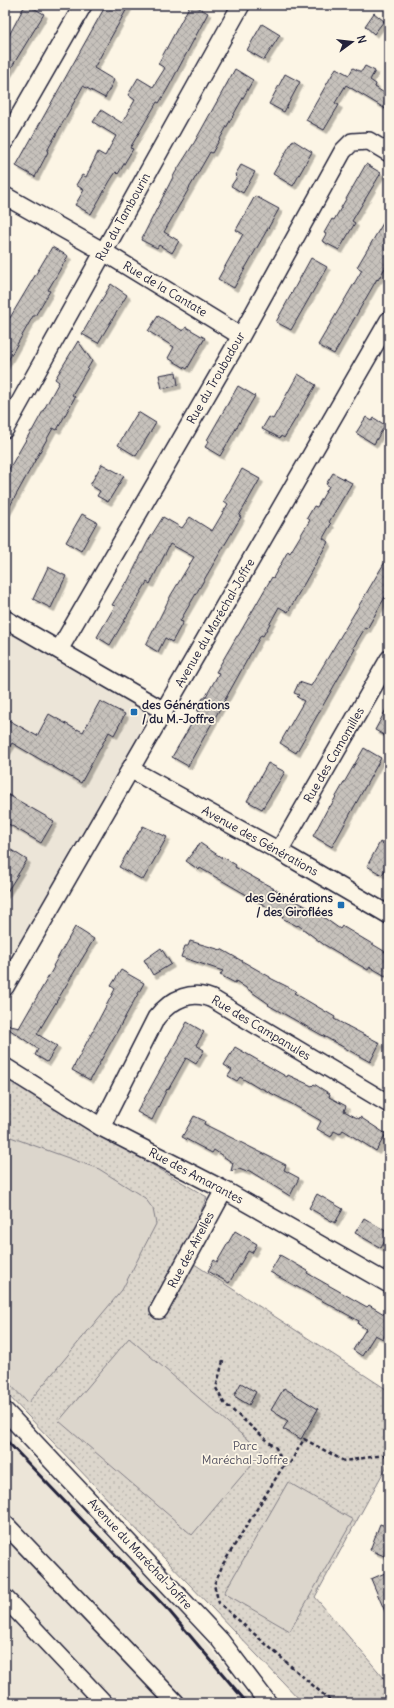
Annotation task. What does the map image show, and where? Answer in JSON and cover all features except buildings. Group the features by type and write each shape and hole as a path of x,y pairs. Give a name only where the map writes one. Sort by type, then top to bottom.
{"street":[{"path":"5,142 83,5"},
{"name":"Rue du Tambourin","path":"5,430 241,5"},
{"name":"Rue du Troubadour","path":"59,650 241,336 343,152 352,142 369,141 389,153"},
{"name":"Rue de la Cantate","path":"5,196 104,252 241,336"},
{"name":"Avenue du Maréchal-Joffre","path":"5,987 389,320"},
{"path":"5,619 164,711"},
{"name":"Rue des Camomilles","path":"280,851 389,659"},
{"name":"Avenue des Générations","path":"130,769 280,851 389,915"},
{"name":"Rue des Campanules","path":"101,1127 156,1018 162,1010 171,1003 188,996 199,995 208,996 389,1104"},
{"name":"Rue des Amarantes","path":"5,1067 101,1127 224,1190 389,1284"},
{"name":"Rue des Airelles","path":"159,1310 224,1190"},
{"name":"Avenue du Maréchal-Joffre","path":"5,1411 220,1640 268,1703"},
{"path":"5,1524 176,1703"},
{"path":"5,1598 104,1703"}],"path":[{"path":"223,1361 216,1388 224,1403 276,1448 284,1465"},
{"path":"333,1703 219,1603 214,1585 223,1564 284,1465 289,1465 304,1439 344,1461 384,1455 389,1458"}],"shaded area":[{"path":"5,619 164,711 5,990"},
{"path":"5,1430 170,1601 215,1653 253,1703 5,1703"}],"green space":[{"name":"Parc Maréchal-Joffre","path":"5,1078 207,1197 182,1256 389,1391 389,1462 315,1597 389,1684 389,1703 303,1703 5,1392"},
{"path":"5,1135 99,1169 145,1198 153,1209 156,1224 122,1290 28,1403 5,1379"},
{"path":"129,1338 262,1452 192,1535 59,1421"},
{"path":"288,1482 353,1520 290,1631 224,1593"}],"railway":[{"path":"5,1439 170,1612 247,1703"}],"place":[{"name":"des Générations / du M.-Joffre","path":"134,712"},
{"name":"des Générations / des Giroflées","path":"341,905"}]}
